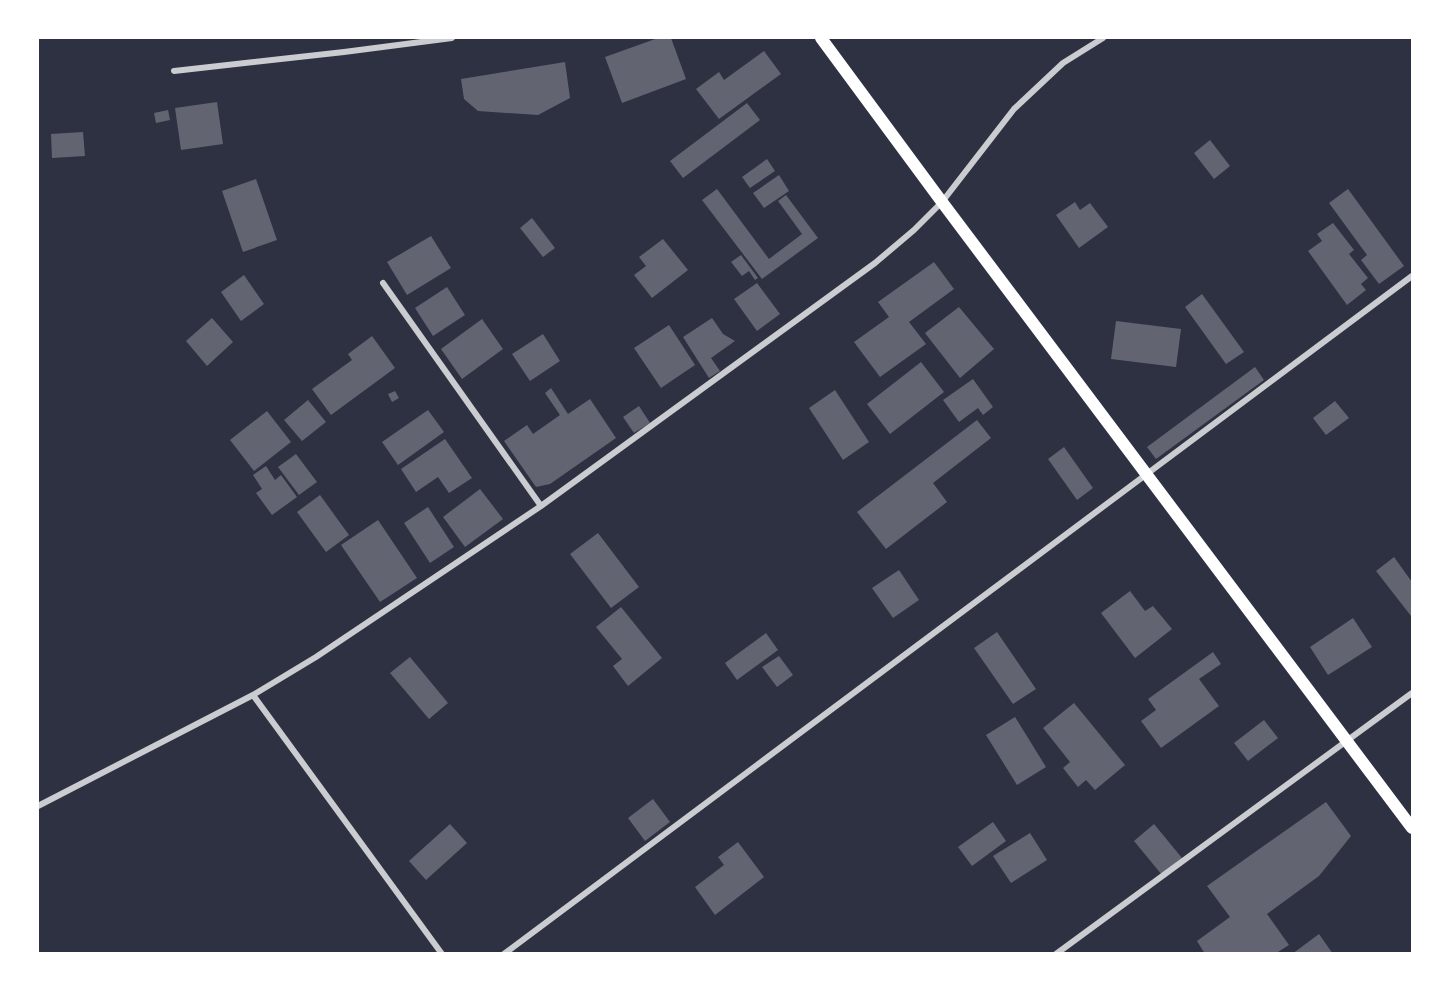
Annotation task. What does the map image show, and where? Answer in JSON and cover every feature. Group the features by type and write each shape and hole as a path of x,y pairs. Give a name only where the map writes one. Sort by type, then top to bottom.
{"main road":[{"path":"821,38 1413,828"}],"street":[{"path":"174,71 452,38"},
{"path":"38,806 253,695 316,657 540,506 875,263 914,230 942,202 1014,110 1063,63 1103,38"},
{"path":"504,954 1413,276"},
{"path":"383,283 540,506"},
{"path":"1056,954 1413,693"},
{"path":"253,695 442,954"}],"building":[{"path":"658,38 671,38 686,79 622,103 605,57"},
{"path":"764,51 781,74 719,119 696,89 719,72 724,80"},
{"path":"565,62 570,98 538,115 478,111 464,99 461,79"},
{"path":"217,102 223,144 181,150 175,108"},
{"path":"747,103 760,120 683,178 670,161"},
{"path":"168,110 170,120 156,123 154,113"},
{"path":"83,132 85,156 52,158 51,134"},
{"path":"1210,140 1230,166 1214,179 1194,153"},
{"path":"767,159 775,171 750,188 742,177"},
{"path":"779,175 789,191 764,208 753,193"},
{"path":"256,179 277,240 243,252 222,191"},
{"path":"717,189 769,259 802,234 778,201 786,195 818,238 762,279 702,200"},
{"path":"1348,189 1404,266 1379,284 1361,260 1367,255 1329,203"},
{"path":"1075,202 1080,210 1090,203 1108,227 1079,248 1056,215"},
{"path":"532,218 555,248 543,257 520,228"},
{"path":"1333,223 1354,250 1349,254 1368,278 1361,284 1366,290 1347,305 1308,251 1322,241 1317,234"},
{"path":"431,236 451,268 407,295 387,262"},
{"path":"663,239 688,270 652,298 634,275 646,266 639,257"},
{"path":"741,255 758,278 755,280 749,271 742,276 731,262"},
{"path":"934,262 954,289 909,322 926,344 880,377 854,342 889,317 878,302"},
{"path":"244,275 264,304 241,321 221,292"},
{"path":"757,283 780,314 757,331 734,299"},
{"path":"447,287 465,315 433,336 415,308"},
{"path":"1202,294 1244,352 1226,364 1185,307"},
{"path":"959,307 994,349 960,378 925,333"},
{"path":"212,318 233,342 207,366 186,341"},
{"path":"712,318 723,334 735,341 711,358 720,371 709,378 683,337"},
{"path":"482,319 503,349 462,379 441,349"},
{"path":"1116,321 1181,329 1176,367 1111,359"},
{"path":"669,325 695,365 661,388 634,348"},
{"path":"543,334 560,361 530,381 512,354"},
{"path":"372,336 395,368 331,415 312,389 352,360 348,354"},
{"path":"921,362 944,392 890,434 867,404"},
{"path":"1255,367 1264,380 1156,459 1147,447"},
{"path":"973,379 993,407 983,415 978,408 959,422 943,400"},
{"path":"551,388 568,414 590,399 616,438 550,484 536,487 504,441 527,425 533,434 560,415 545,393"},
{"path":"835,390 869,442 843,460 809,408"},
{"path":"395,391 399,398 392,402 388,394"},
{"path":"308,400 326,422 302,441 284,420"},
{"path":"1335,401 1349,418 1326,435 1313,418"},
{"path":"639,406 650,423 634,433 623,417"},
{"path":"428,410 444,432 398,465 382,442"},
{"path":"267,411 291,442 254,471 230,440"},
{"path":"977,420 991,438 933,483 947,502 886,549 857,512"},
{"path":"445,439 472,478 449,493 438,477 416,492 401,469"},
{"path":"1064,447 1093,488 1077,500 1048,459"},
{"path":"296,454 317,482 299,495 278,467"},
{"path":"266,466 275,480 281,475 297,497 272,515 256,493 262,489 253,475"},
{"path":"480,489 503,519 465,547 443,517"},
{"path":"320,495 349,535 326,552 297,512"},
{"path":"428,507 454,547 430,563 404,523"},
{"path":"378,520 417,578 380,602 341,545"},
{"path":"598,533 639,587 611,608 570,554"},
{"path":"1394,557 1412,582 1411,616 1376,571"},
{"path":"899,570 919,600 893,618 872,588"},
{"path":"1130,591 1145,611 1153,606 1172,629 1135,658 1101,613"},
{"path":"621,607 662,658 628,686 613,666 622,659 596,627"},
{"path":"1353,618 1372,647 1328,675 1310,647"},
{"path":"997,632 1036,689 1013,704 974,648"},
{"path":"766,633 778,650 737,680 725,663"},
{"path":"1213,652 1221,664 1199,679 1219,706 1161,748 1141,721 1156,710 1148,699"},
{"path":"779,656 793,675 777,687 762,667"},
{"path":"410,657 448,703 429,719 390,673"},
{"path":"1074,703 1125,765 1095,790 1086,780 1078,787 1063,768 1070,762 1043,728"},
{"path":"1015,717 1046,767 1017,785 986,735"},
{"path":"1264,720 1278,738 1248,761 1234,743"},
{"path":"653,799 670,822 645,841 628,818"},
{"path":"1326,802 1351,836 1319,876 1267,914 1289,945 1278,952 1279,954 1205,954 1197,941 1230,917 1207,886"},
{"path":"993,822 1006,841 972,866 958,847"},
{"path":"450,824 467,843 426,880 409,861"},
{"path":"1154,824 1182,858 1162,875 1134,841"},
{"path":"1030,833 1047,860 1011,883 993,856"},
{"path":"738,842 764,877 715,915 695,887 724,865 718,857"},
{"path":"1319,934 1333,954 1292,954"}]}
